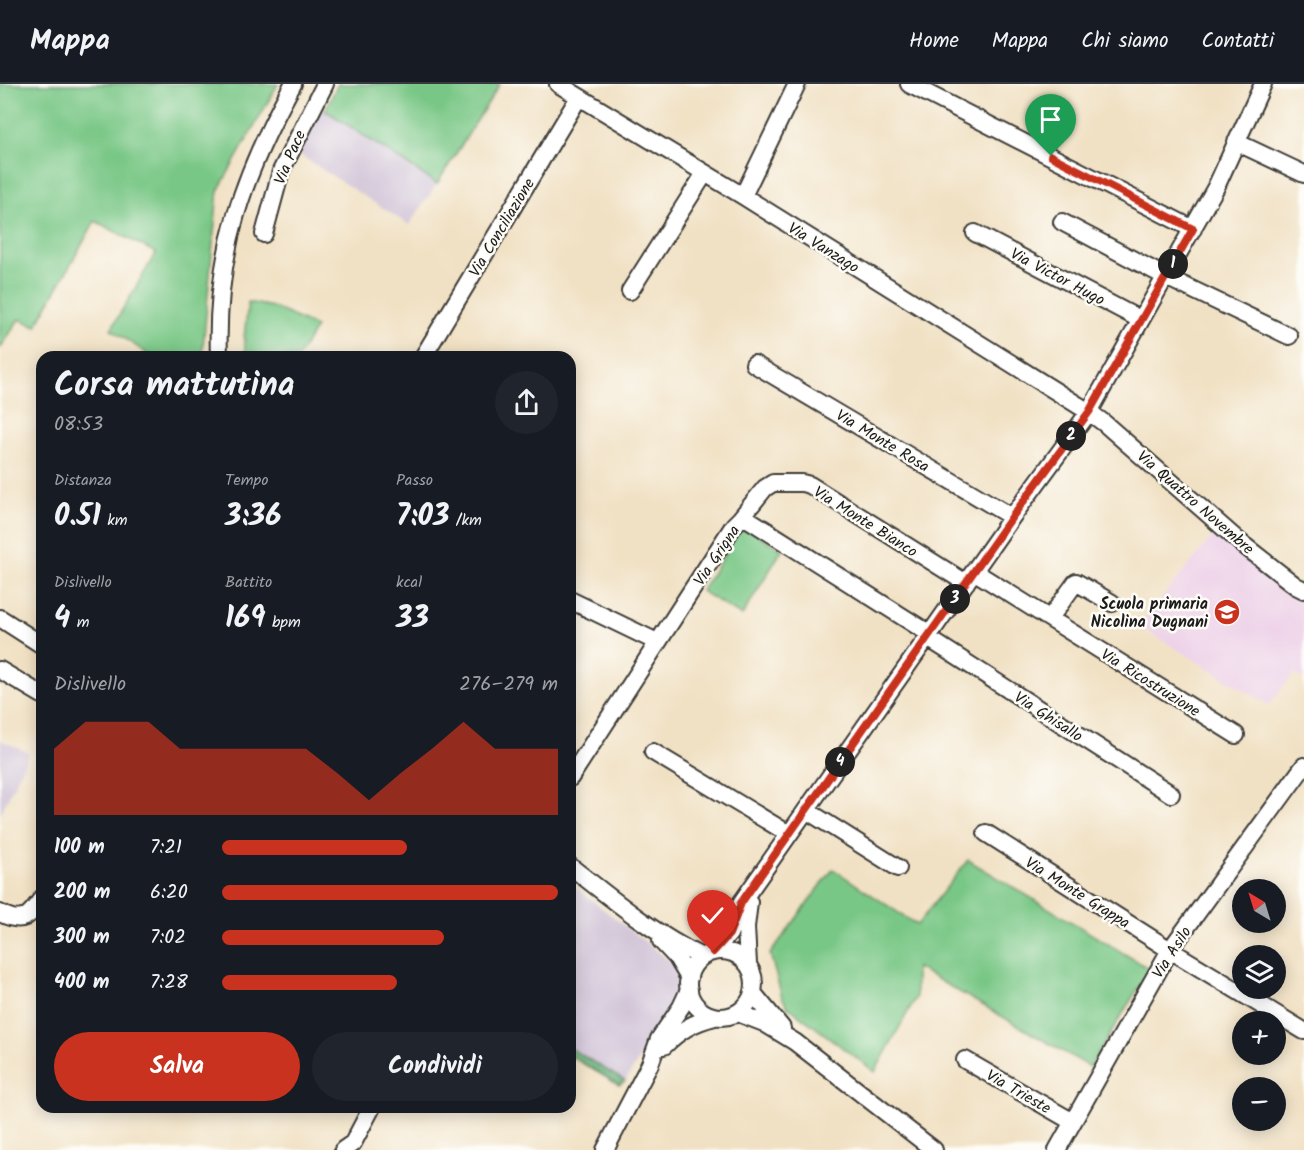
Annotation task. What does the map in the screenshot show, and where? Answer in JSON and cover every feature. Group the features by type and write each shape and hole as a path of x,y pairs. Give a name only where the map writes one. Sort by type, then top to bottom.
{"street":[{"path":"219,351 218,326 222,272 238,203 260,148 293,84"},
{"name":"Via Pace","path":"264,234 280,171 324,84"},
{"name":"Via Vanzago","path":"558,84 743,196 1089,412"},
{"path":"743,196 796,84"},
{"path":"909,84 1193,229"},
{"path":"605,1150 652,1060 659,1040 681,1007 696,963 729,934 741,903 1012,517 1089,412 1216,187 1263,84"},
{"name":"Via Conciliazione","path":"427,351 579,97"},
{"path":"1236,142 1304,174"},
{"path":"630,291 705,173"},
{"path":"1062,222 1166,277 1289,336"},
{"name":"Via Victor Hugo","path":"975,233 1141,320"},
{"name":"Via Monte Rosa","path":"754,364 1012,517"},
{"name":"Via Quattro Novembre","path":"1089,412 1241,543 1304,590"},
{"name":"Via Monte Bianco","path":"740,519 765,488 773,483 810,485 970,578"},
{"name":"Via Grigna","path":"576,769 657,642 740,519 748,519 929,636"},
{"name":"Via Ricostruzione","path":"970,578 1050,618 1236,735"},
{"path":"1050,618 1076,582 1112,603"},
{"path":"576,603 657,642"},
{"path":"0,618 36,641"},
{"name":"Via Ghisallo","path":"929,636 1170,794"},
{"path":"0,670 36,691"},
{"path":"653,752 789,834"},
{"name":"Via Asilo","path":"1065,1147 1073,1122 1170,950 1304,766"},
{"path":"806,810 898,868"},
{"name":"Via Monte Grappa","path":"986,833 1170,950 1304,1030"},
{"path":"576,871 641,921 685,949 707,955 732,952 748,964"},
{"path":"652,1060 677,1033 694,1022 738,1013 750,1001 755,983 748,964 746,927 750,890"},
{"path":"0,913 17,920 30,915 36,906"},
{"path":"641,921 677,958 689,984 692,999 698,1007 715,1017"},
{"path":"753,993 795,1042"},
{"path":"738,1013 764,1023 795,1042 934,1150"},
{"name":"Via Trieste","path":"965,1060 1073,1122"},
{"path":"343,1150 353,1143 369,1113"}],"shaded area":[{"path":"311,101 437,184 409,225 286,146"},
{"name":"Scuola primaria Nicolina Dugnani","path":"1216,532 1304,598 1304,679 1294,674 1269,705 1139,626"},
{"path":"0,740 29,753 0,815"},
{"path":"576,888 671,962 684,982 681,994 625,1081 576,1052"}],"green space":[{"path":"0,84 278,84 218,191 203,351 143,351 111,329 156,253 95,221 36,326 19,319 0,349"},
{"path":"338,84 500,84 437,184 325,110"},
{"path":"248,302 273,307 316,327 302,351 245,351 244,338"},
{"path":"748,528 782,550 742,616 701,591 740,530"},
{"path":"968,860 1150,969 1090,1067 916,967 916,997 875,1072 787,1006 782,997 770,954 833,869 917,925"},
{"path":"576,1052 625,1081 619,1085 576,1060"}],"place":[{"name":"Scuola primaria Nicolina Dugnani","path":"1227,612"}],"route":[{"path":"713,952 729,934 741,903 750,890 1012,517 1089,412 1193,229 1051,156"}]}
